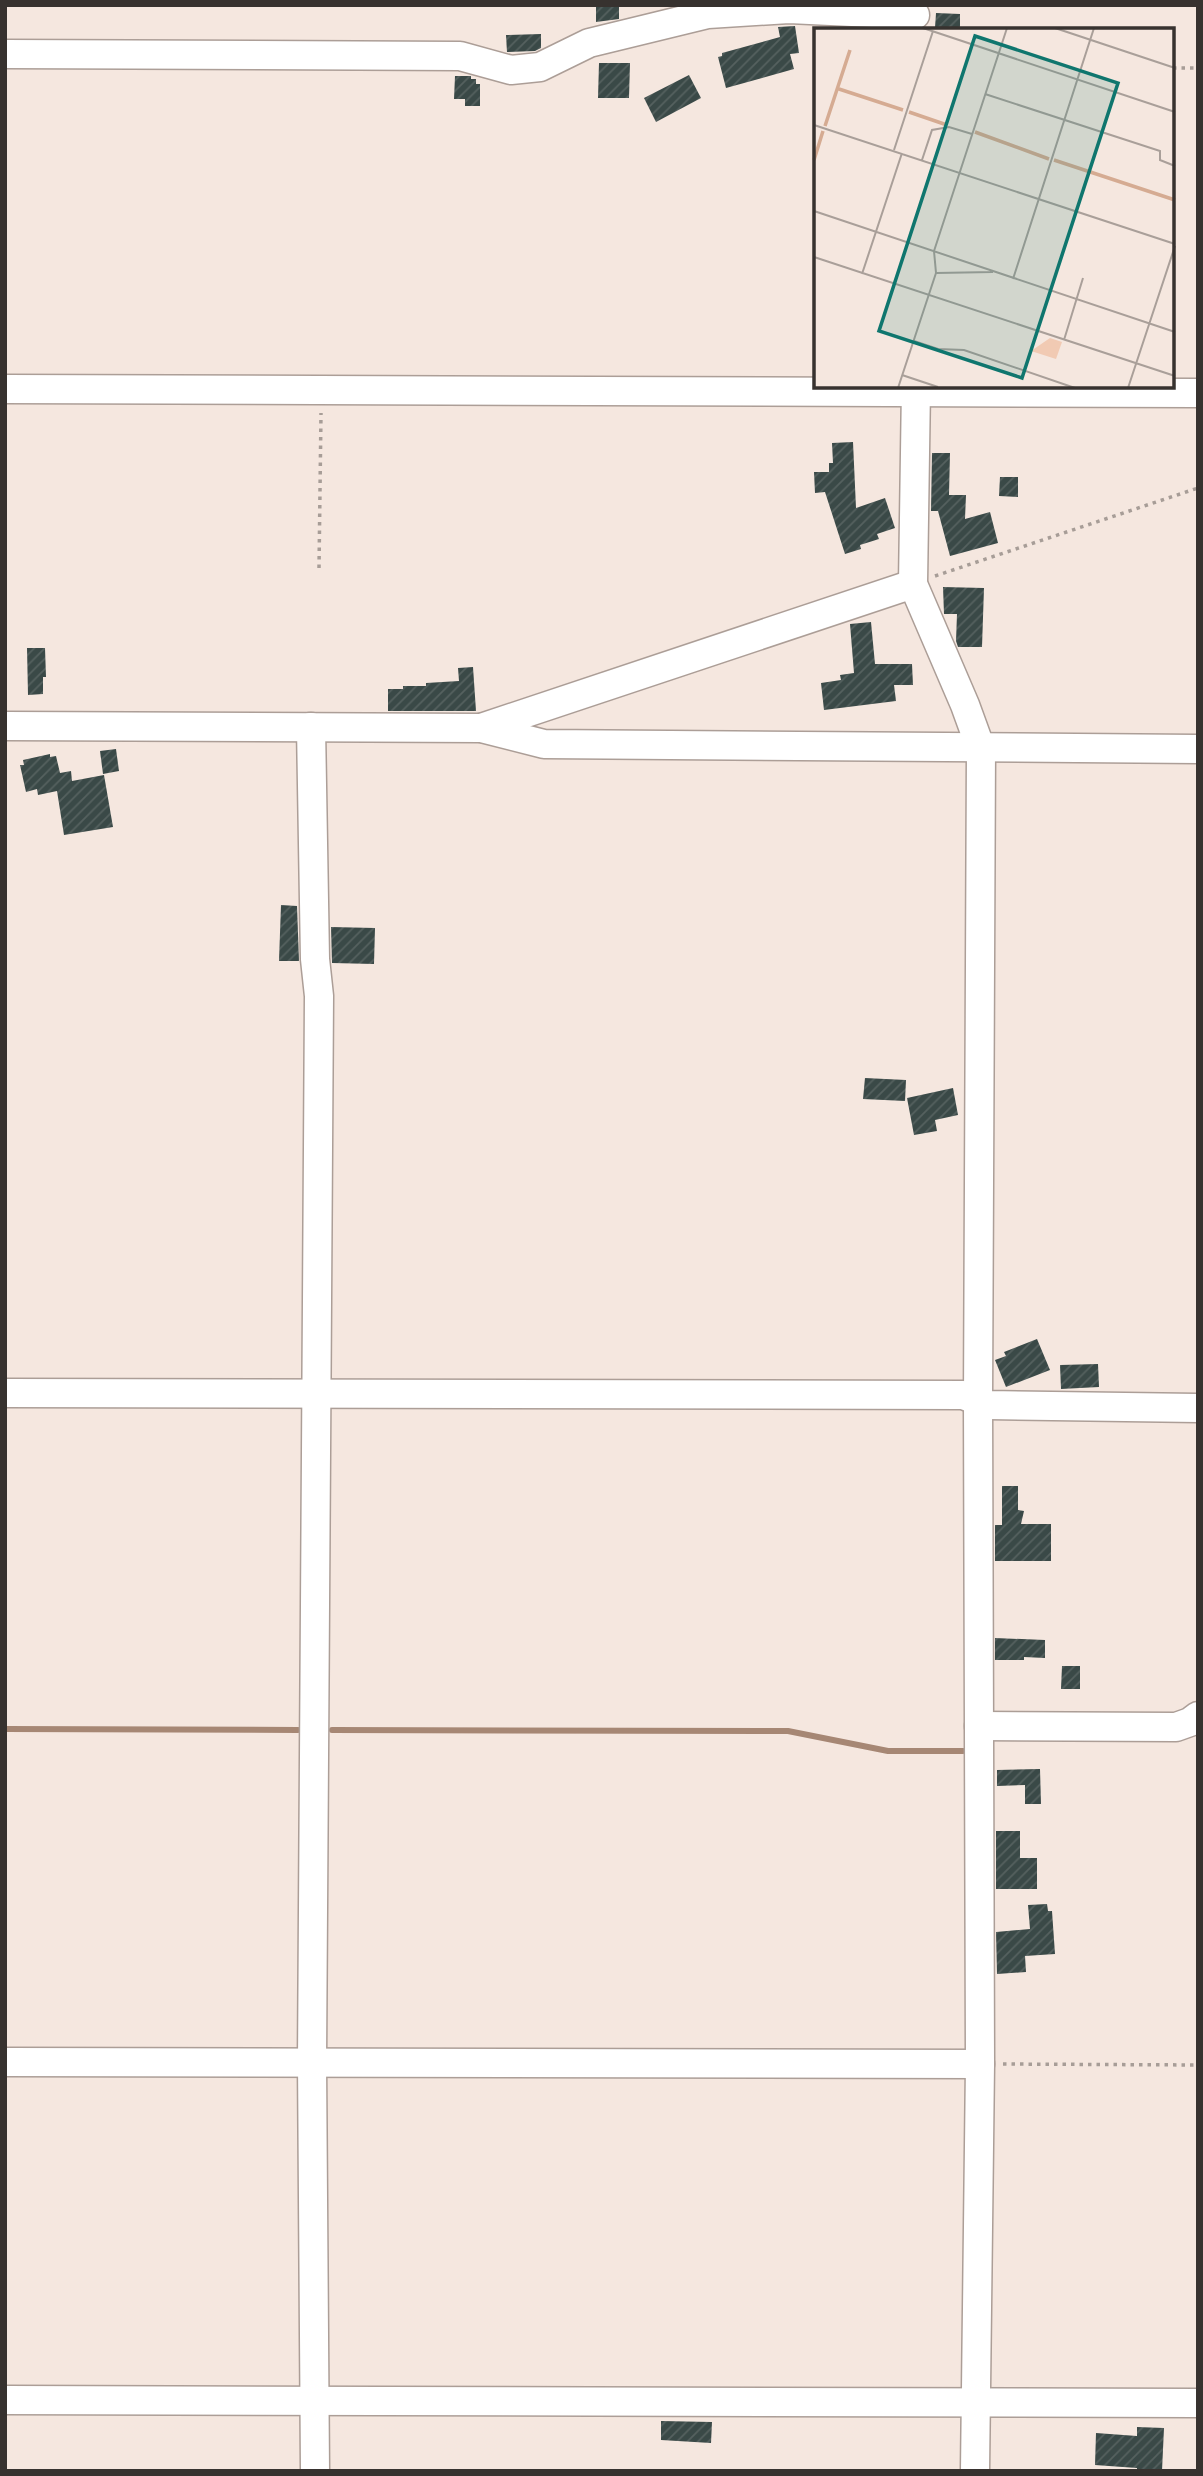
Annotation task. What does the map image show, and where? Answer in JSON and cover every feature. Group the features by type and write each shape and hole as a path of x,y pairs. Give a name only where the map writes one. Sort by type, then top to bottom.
{"street":[{"path":"5,54 460,56 511,70 540,67 589,43 708,14 789,9 915,17"},
{"path":"5,389 916,389 1198,393"},
{"path":"916,389 914,583 981,749 978,1401 980,2064 975,2471"},
{"path":"481,728 914,583"},
{"path":"5,726 481,728 544,744 1198,749"},
{"path":"311,727 314,959 319,996 312,2062 315,2471"},
{"path":"5,1393 963,1395 989,1405 1198,1408"},
{"path":"979,1726 1176,1727 1198,1716"},
{"path":"5,2062 980,2064"},
{"path":"5,2400 315,2392 1198,2403"}],"path":[{"path":"1175,68 1198,68"},
{"path":"319,568 321,390"},
{"path":"914,583 1198,488"},
{"path":"980,2064 1198,2065"}],"building":[{"path":"596,5 619,5 619,19 596,22"},
{"path":"936,13 960,14 960,28 935,28"},
{"path":"795,26 799,53 790,54 794,69 726,88 718,57 722,56 722,53 780,37 778,27"},
{"path":"541,34 541,48 535,51 507,52 506,35"},
{"path":"599,63 630,63 629,98 598,98"},
{"path":"689,75 701,98 656,122 644,98"},
{"path":"455,76 471,76 471,79 476,79 476,84 480,84 480,106 465,106 465,99 454,99"},
{"path":"853,442 856,508 885,498 895,528 877,534 879,539 860,545 861,549 845,554 825,492 815,493 814,472 829,472 829,463 833,463 832,443"},
{"path":"932,453 950,453 949,495 966,495 965,519 990,512 998,543 950,556 938,511 931,511"},
{"path":"1000,477 1018,477 1018,497 999,496"},
{"path":"943,587 984,588 982,647 958,647 957,614 944,614"},
{"path":"871,622 875,664 912,664 913,685 894,685 896,701 824,710 821,683 841,680 840,675 854,673 850,624"},
{"path":"27,648 45,648 46,677 43,677 43,694 28,695"},
{"path":"473,667 476,711 388,711 388,689 459,681 458,668"},
{"path":"116,749 119,771 103,774 100,751"},
{"path":"50,754 50,757 56,756 60,773 71,771 72,781 104,775 113,827 64,835 57,791 38,795 37,789 26,792 20,765 24,765 23,760"},
{"path":"281,905 297,906 299,961 279,961"},
{"path":"331,927 375,928 374,964 332,963"},
{"path":"865,1078 906,1080 905,1101 863,1099"},
{"path":"953,1088 958,1115 935,1120 937,1131 914,1135 907,1098"},
{"path":"1037,1339 1050,1370 1006,1387 995,1360 1006,1356 1004,1352"},
{"path":"1098,1364 1099,1387 1061,1389 1060,1365"},
{"path":"1002,1486 1018,1486 1018,1510 1024,1511 1021,1524 1051,1524 1051,1561 995,1561 995,1525 1002,1525"},
{"path":"995,1638 1045,1640 1045,1658 995,1660"},
{"path":"1062,1666 1080,1666 1080,1689 1061,1689"},
{"path":"1040,1769 1041,1804 1025,1804 1025,1785 997,1786 997,1770"},
{"path":"996,1831 1020,1831 1020,1858 1037,1858 1037,1889 996,1889"},
{"path":"1047,1904 1048,1911 1052,1911 1055,1954 1025,1956 1026,1972 997,1974 996,1932 1030,1929 1028,1905"},
{"path":"661,2421 712,2422 711,2443 661,2440"},
{"path":"1137,2427 1164,2428 1162,2471 1137,2471 1137,2468 1095,2465 1096,2433 1137,2436"}],"waterway":[{"path":"5,1729 298,1730"},
{"path":"332,1730 788,1731 888,1751 963,1751"}]}
